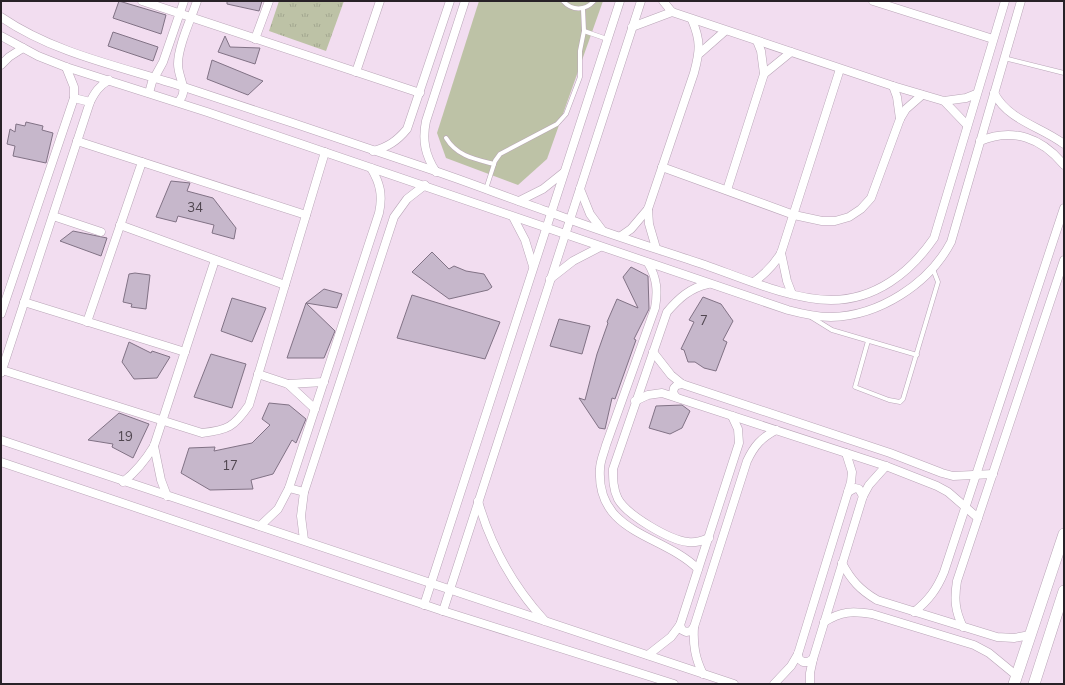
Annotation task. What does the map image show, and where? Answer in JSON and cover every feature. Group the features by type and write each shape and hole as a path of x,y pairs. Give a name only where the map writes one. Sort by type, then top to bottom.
{"main road":[{"path":"1016,680 1064,534"},
{"path":"1034,684 1064,591"}],"street":[{"path":"142,1 420,93"},
{"path":"149,93 154,78 163,62 184,1"},
{"path":"178,102 183,96 184,87 179,76 178,63 197,1"},
{"path":"255,39 269,1"},
{"path":"356,72 380,1"},
{"path":"373,151 386,148 398,140 407,130 450,1"},
{"path":"436,172 426,154 423,134 426,120 465,1"},
{"path":"424,605 620,1"},
{"path":"443,611 549,279 641,1"},
{"path":"663,1 672,12 692,20 922,95 944,101 961,100 976,94"},
{"path":"873,1 993,39"},
{"path":"1,17 26,32 66,50 184,87 486,189 551,213 754,282 811,299 832,300 853,298 879,289 891,282 908,270 922,255 934,238 945,206 976,94 1005,1"},
{"path":"1,36 23,48 66,67 178,102 425,186 545,229 788,310 809,315 832,317 853,314 873,308 893,299 933,269 943,257 950,242 1021,1"},
{"path":"632,27 672,12"},
{"path":"621,236 631,229 648,209 700,53 696,30 692,20"},
{"path":"700,53 725,30"},
{"path":"727,190 764,74 764,62 757,41"},
{"path":"1,64 23,48"},
{"path":"764,74 791,52"},
{"path":"1,314 74,98 74,87 66,67"},
{"path":"754,282 770,269 781,253 840,69"},
{"path":"109,80 98,88 90,102 2,372 202,432 221,431 238,421 249,405 325,152"},
{"path":"893,86 897,97 900,119"},
{"path":"994,93 999,103 1017,119 1051,135 1064,144"},
{"path":"662,167 794,215 822,221 834,221 849,216 861,209 872,198 900,119 906,109 922,95"},
{"path":"74,98 90,102"},
{"path":"944,101 967,125"},
{"path":"1032,140 1032,132 1039,129"},
{"path":"980,141 1004,134 1019,135 1032,140 1049,150 1064,165"},
{"path":"77,141 306,215"},
{"path":"87,322 142,162"},
{"path":"260,526 278,509 289,488 379,213 382,201 381,189 371,168"},
{"path":"519,201 543,189 564,173"},
{"path":"304,540 301,516 304,492 394,217 407,199 425,186"},
{"path":"580,189 590,214 603,231"},
{"path":"914,612 928,601 938,588 966,508 1064,208"},
{"path":"648,209 649,224 656,248"},
{"path":"379,213 394,217"},
{"path":"52,216 101,232"},
{"path":"513,217 525,240 533,266"},
{"path":"120,225 285,285"},
{"path":"549,279 573,261 600,247"},
{"path":"781,253 783,267 792,294"},
{"path":"123,482 141,466 154,446 215,260"},
{"path":"966,642 970,642 973,638 973,634 967,629 956,613 954,597 957,581 1064,260"},
{"path":"648,263 654,273 657,284 655,308 606,446 600,468 601,487 607,505 618,520 633,531 682,555 698,569"},
{"path":"708,284 697,287 685,294 667,312 613,468 613,484 618,498 627,511 640,520 678,540 699,542 709,538"},
{"path":"24,302 185,352"},
{"path":"655,308 658,305 663,305 667,312"},
{"path":"653,352 671,375 682,384 890,453 942,473 953,476 993,474"},
{"path":"258,374 288,384 324,382"},
{"path":"288,384 315,409"},
{"path":"676,397 674,388 677,385 682,384"},
{"path":"635,401 648,395 662,393 886,466 937,486 948,492 978,518"},
{"path":"648,655 672,637 680,624 736,456 739,443 738,429 732,416"},
{"path":"702,674 696,659 693,643 694,628 747,461 753,448 763,437 776,430"},
{"path":"1,440 123,482 304,540 734,684"},
{"path":"154,446 158,469 167,496"},
{"path":"774,684 791,666 798,654 848,492 852,472 846,453"},
{"path":"736,456 739,454 744,454 747,457 747,461"},
{"path":"1,462 424,605 674,684"},
{"path":"810,684 812,659 863,496 869,485 886,466"},
{"path":"937,486 942,485 945,481 945,476 942,473"},
{"path":"289,488 304,492"},
{"path":"848,492 855,488 862,492 863,496"},
{"path":"478,500 493,544 508,572 525,598 545,621"},
{"path":"663,546 670,545 672,538 669,535"},
{"path":"842,563 850,578 862,591 877,600 997,637 1014,638 1030,636"},
{"path":"872,614 870,605 877,600"},
{"path":"824,622 838,614 855,611 872,614 966,642 989,653 1016,680"},
{"path":"680,624 682,630 686,632 691,631 694,628"},
{"path":"798,654 799,659 803,662 808,662 812,659"}],"lane":[{"path":"563,1 573,8 583,8 594,1"},
{"path":"486,189 494,164 500,154 557,124 566,114 580,77 580,51 584,31 583,8"},
{"path":"584,31 607,39"},
{"path":"1004,58 1064,73"},
{"path":"446,138 453,148 462,155 494,164"},
{"path":"868,341 855,387 897,403 903,400 938,282 933,269"},
{"path":"809,315 832,330 917,355"}],"green space":[{"path":"279,1 344,1 326,51 269,31"},
{"path":"479,1 603,1 547,159 518,185 446,158 437,133"}],"building":[{"path":"119,1 166,15 161,34 113,18"},
{"path":"227,1 262,1 259,11 227,4"},
{"path":"113,32 158,47 153,61 108,46"},
{"path":"225,36 230,47 260,48 255,64 218,52"},
{"path":"212,60 263,81 248,95 207,79"},
{"path":"26,122 43,126 42,130 53,133 46,163 13,156 15,146 7,144 10,129 15,132 16,124 25,126"},
{"path":"171,181 190,183 187,191 213,198 236,228 234,239 212,233 214,225 178,216 176,222 156,217"},
{"path":"73,231 107,238 101,256 60,241"},
{"path":"432,252 449,269 454,266 466,271 484,274 492,287 488,290 449,299 412,272"},
{"path":"631,267 648,276 649,309 634,339 636,340 615,399 612,398 605,429 599,428 579,398 585,400 597,354 608,323 607,322 617,299 638,308 623,277"},
{"path":"135,273 150,275 146,309 131,307 132,304 123,302 129,274"},
{"path":"324,289 342,294 337,308 306,303"},
{"path":"412,295 500,322 485,359 397,338"},
{"path":"703,297 721,304 733,321 723,340 727,342 716,371 704,368 695,362 688,362 684,350 681,349 694,322 689,320"},
{"path":"232,298 266,308 252,342 221,331"},
{"path":"306,303 335,331 324,358 287,358"},
{"path":"559,319 590,326 582,354 550,346"},
{"path":"129,342 151,353 152,351 170,357 157,378 134,379 122,362"},
{"path":"211,354 246,364 232,408 194,397"},
{"path":"269,403 289,405 306,419 296,443 292,440 273,474 251,480 253,489 210,490 181,473 189,448 215,447 214,451 252,443 270,425 262,419"},
{"path":"682,405 690,411 682,428 670,434 649,428 656,406"},
{"path":"119,413 149,424 133,458 112,447 113,444 88,440"}]}
